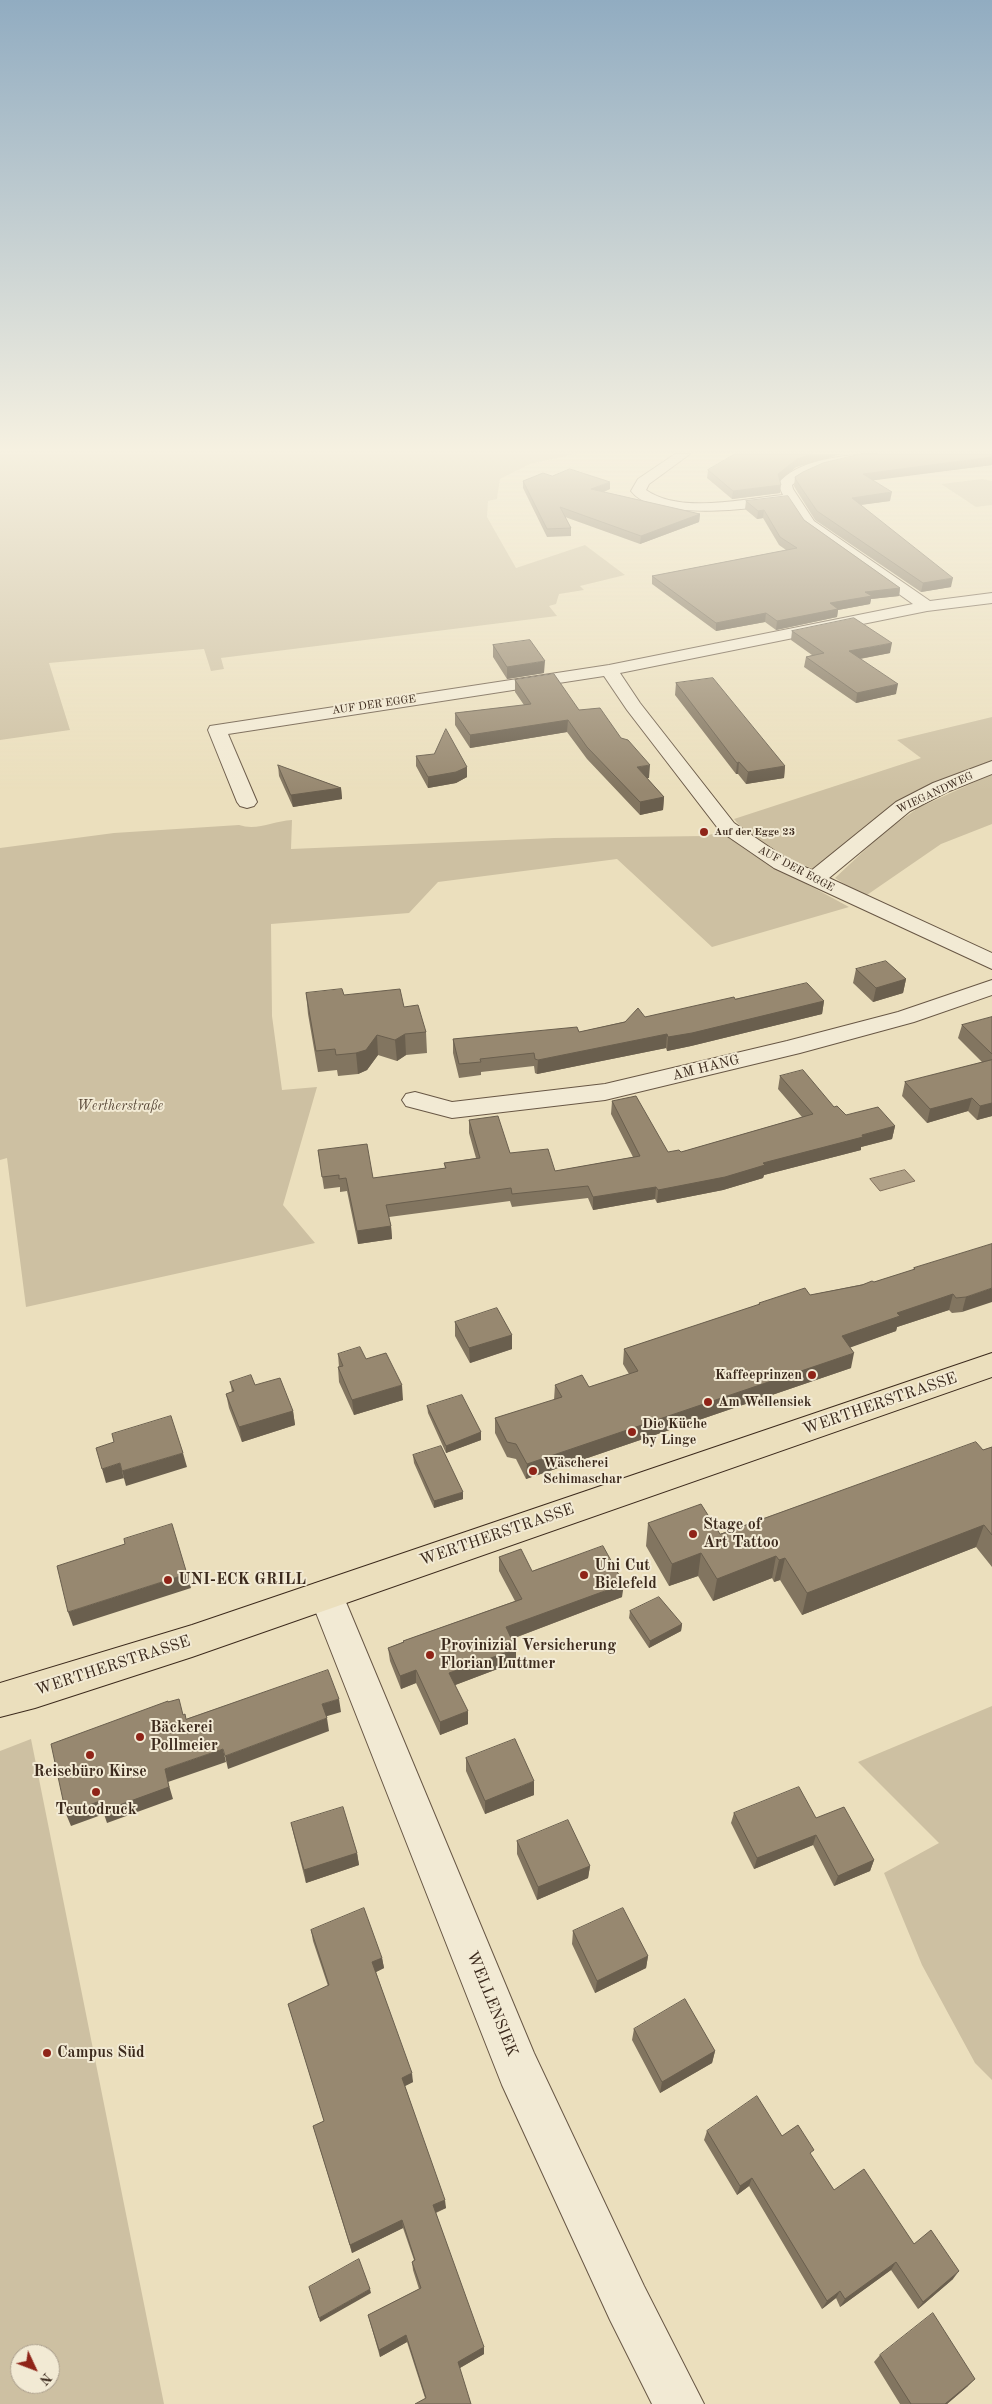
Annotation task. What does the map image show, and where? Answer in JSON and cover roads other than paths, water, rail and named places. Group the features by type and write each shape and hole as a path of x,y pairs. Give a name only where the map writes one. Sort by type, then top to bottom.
{"main road":[{"name":"WERTHERSTRASSE","path":"0,1700 35,1691 182,1644 992,1365"}],"street":[{"path":"869,566 927,606"},
{"name":"AUF DER EGGE","path":"247,802 216,730 609,670 927,606 992,598"},
{"name":"AUF DER EGGE","path":"609,670 633,706 727,827 758,850 812,879 946,938 992,962"},
{"name":"WIEGANDWEG","path":"812,879 824,872 865,834 894,812 925,796 992,767"},
{"name":"AM HANG","path":"415,1100 452,1110 605,1092 791,1048 906,1017 992,987"},
{"name":"WELLENSIEK","path":"326,1595 518,2069 627,2302 679,2404"}],"place":[{"name":"Auf der Egge 23","path":"704,832"},
{"name":"Kaffeeprinzen","path":"812,1375"},
{"name":"Am Wellensiek","path":"708,1402"},
{"name":"Die Küche by Linge","path":"632,1432"},
{"name":"Wäscherei Schimaschar","path":"533,1471"},
{"name":"Stage of Art Tattoo","path":"693,1534"},
{"name":"Uni Cut Bielefeld","path":"584,1575"},
{"name":"UNI-ECK GRILL","path":"168,1580"},
{"name":"Provinizial Versicherung Florian Luttmer","path":"430,1655"},
{"name":"Bäckerei Pollmeier","path":"140,1737"},
{"name":"Reisebüro Kirse","path":"90,1755"},
{"name":"Teutodruck","path":"96,1792"},
{"name":"Campus Süd","path":"47,2053"}],"park label":[{"name":"Wertherstraße","path":"120,1106"}]}
